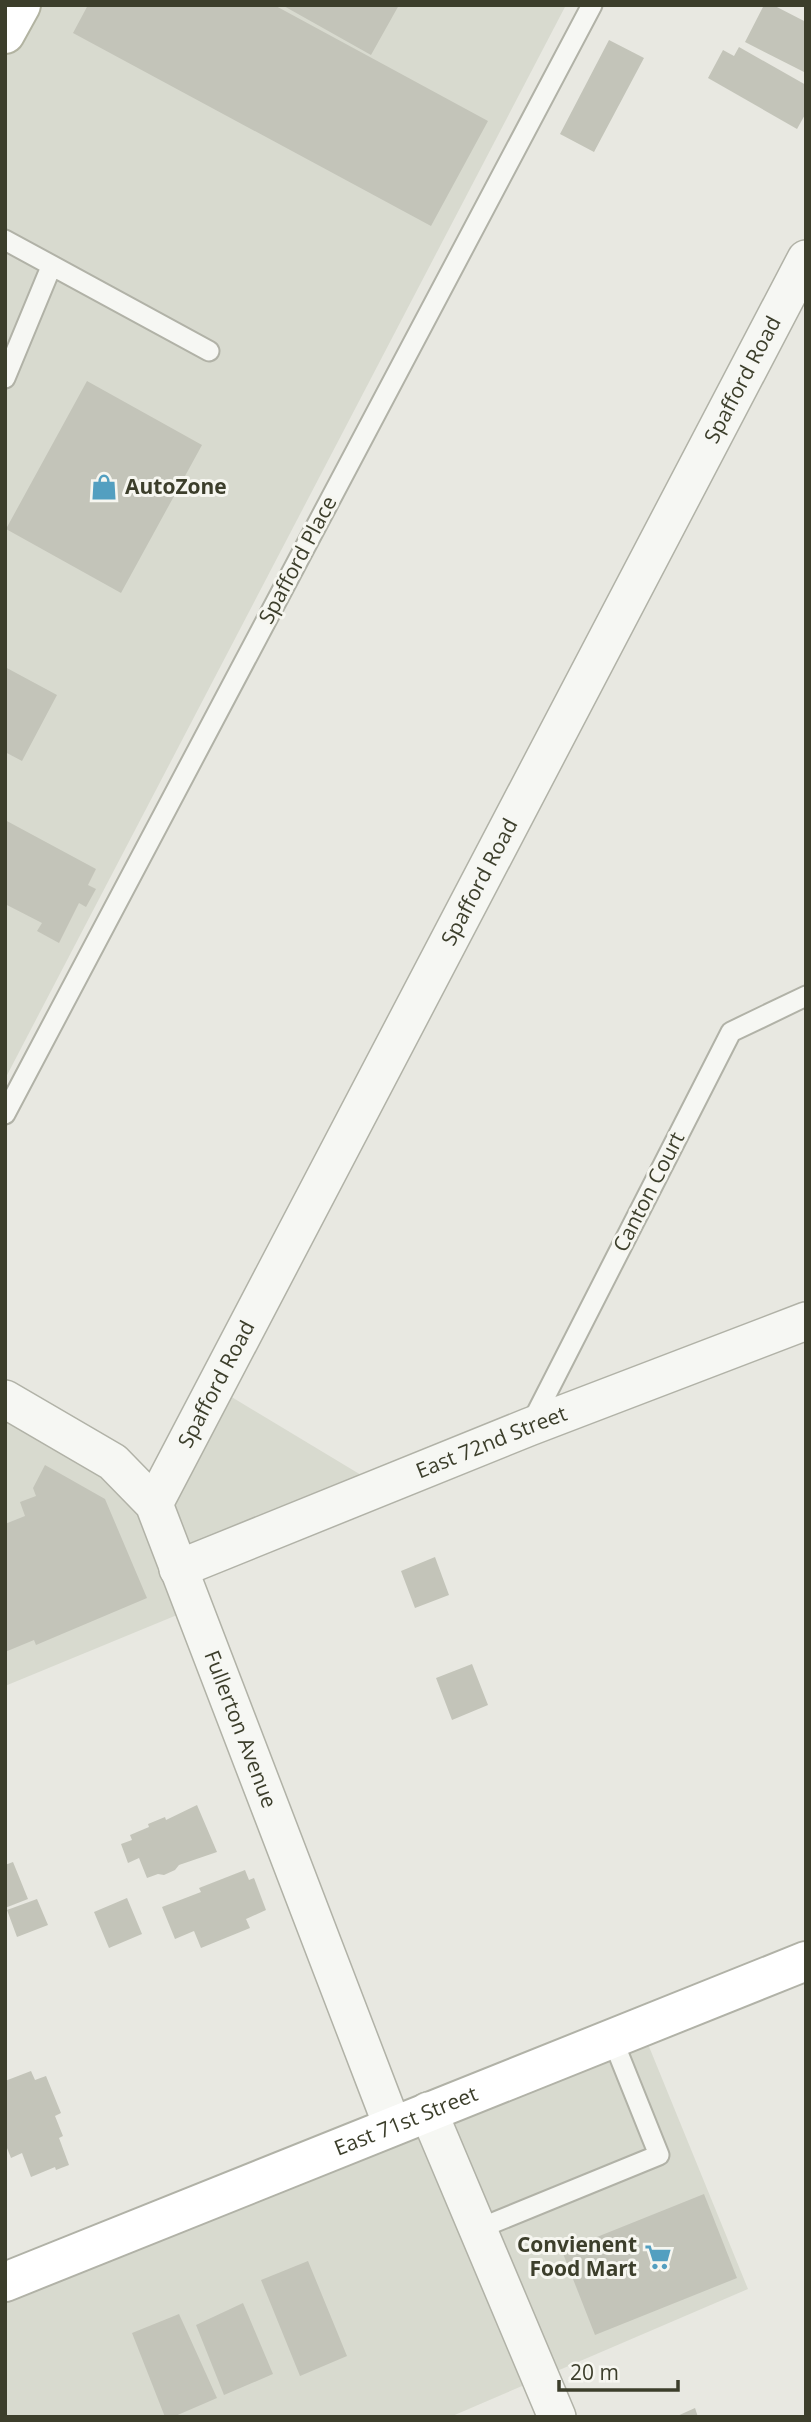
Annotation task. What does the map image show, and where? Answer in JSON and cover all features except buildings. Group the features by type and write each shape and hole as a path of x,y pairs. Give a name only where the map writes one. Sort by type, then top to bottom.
{"main road":[{"path":"5,34 21,5"},
{"name":"East 71st Street","path":"5,2282 806,1961"}],"street":[{"name":"Spafford Road","path":"154,1504 806,259"},
{"name":"East 72nd Street","path":"178,1569 529,1427 806,1321"},
{"name":"Fullerton Avenue","path":"5,1399 113,1462 154,1504 392,2125"},
{"path":"428,2111 557,2417"}],"lane":[{"name":"Spafford Place","path":"5,1114 592,5"},
{"path":"5,240 209,351"},
{"path":"5,378 51,267"},
{"name":"Canton Court","path":"529,1427 731,1032 806,996"},
{"path":"478,2229 659,2155 612,2038"}],"shaded area":[{"path":"5,5 566,5 5,1079"},
{"path":"215,1387 381,1487 179,1569 194,1608 5,1686 5,1399 153,1504"},
{"path":"641,2027 748,2289 450,2417 5,2417 5,2282"}],"place":[{"name":"AutoZone","path":"104,487"},
{"name":"Convienent Food Mart","path":"658,2257"}]}
